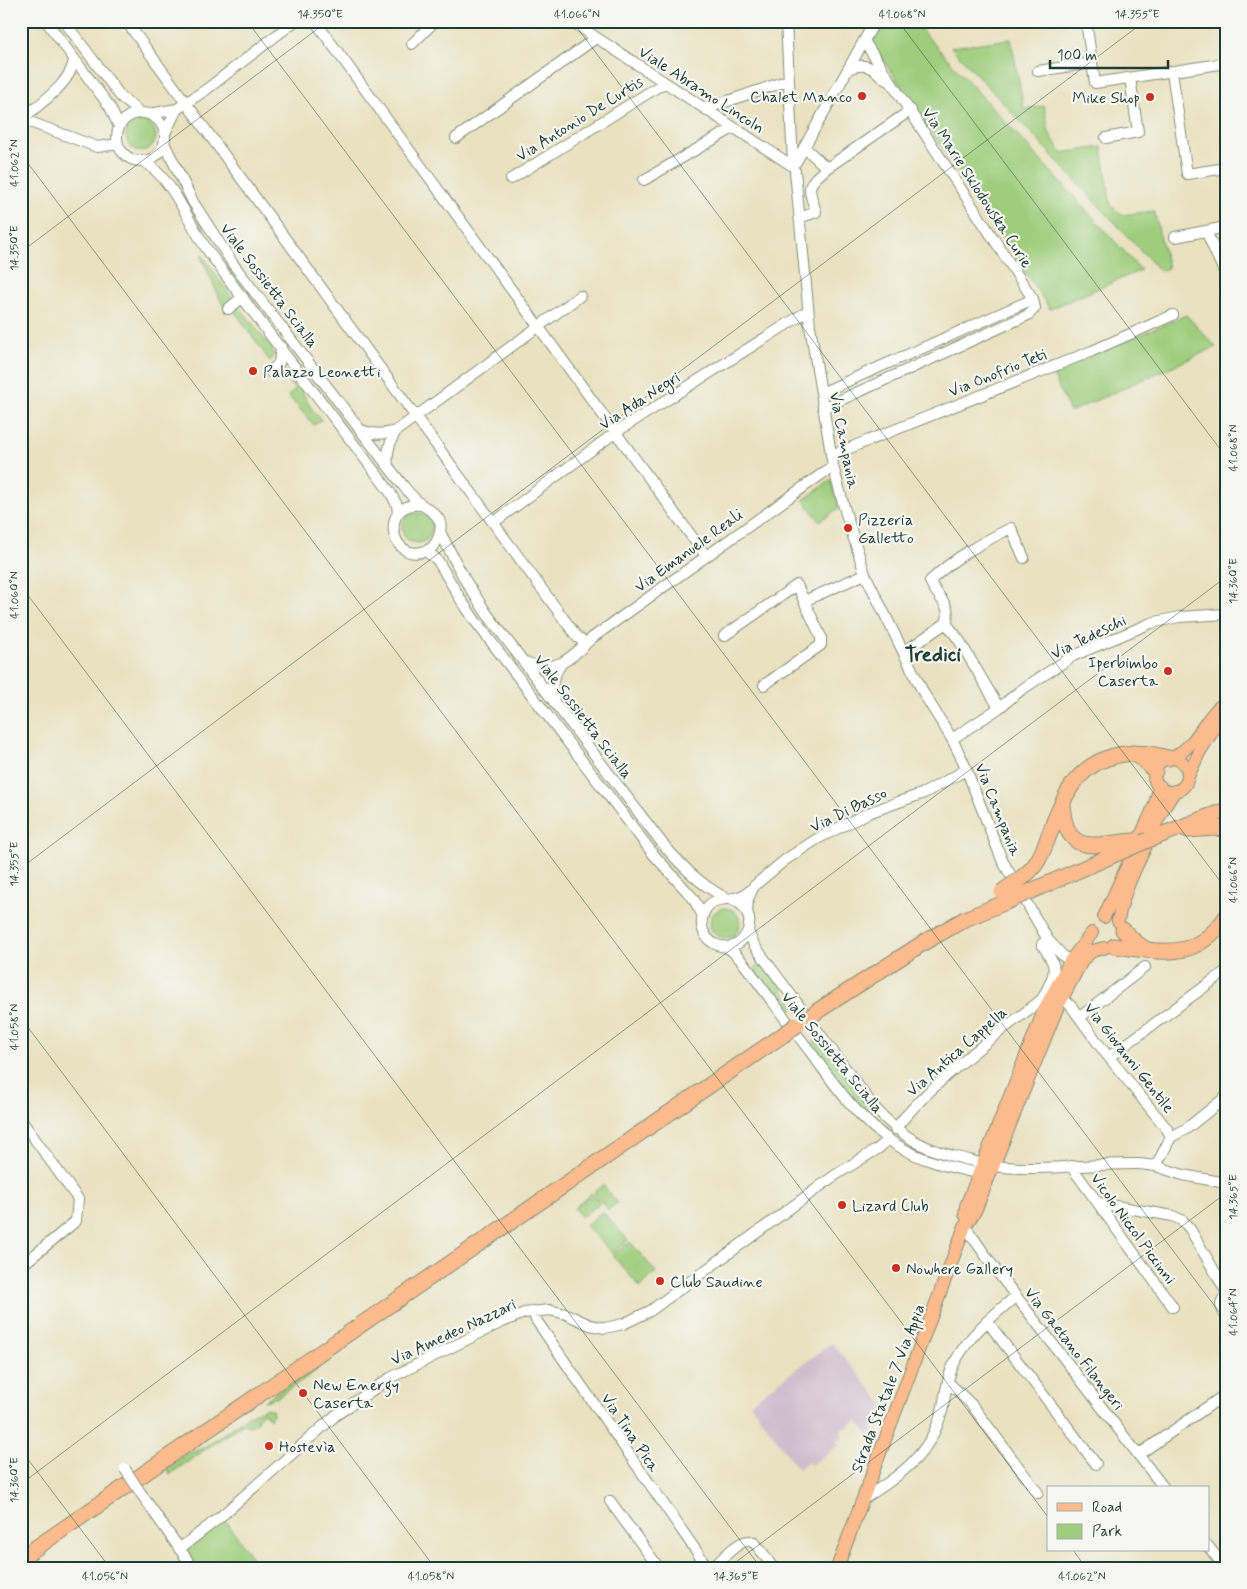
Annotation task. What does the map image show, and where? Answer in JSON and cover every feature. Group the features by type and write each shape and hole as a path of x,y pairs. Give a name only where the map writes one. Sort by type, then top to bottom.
{"highway":[{"path":"1004,897 1036,863 1044,848 1054,818 1067,792 1074,782 1091,766 1117,755 1130,753 1155,754 1170,758"},
{"path":"1130,753 1142,759 1155,770"},
{"path":"1062,804 1063,818 1067,831 1076,840 1088,846 1148,840"},
{"path":"21,1558 801,1022 916,948 1004,897 1226,810"},
{"path":"1174,831 1226,829"},
{"path":"1109,947 1157,952 1188,949 1210,935 1226,917"},
{"path":"1121,925 1135,942 1157,952"}],"main road":[{"path":"1175,791 1167,791 1156,782 1155,770 1160,762 1182,753 1197,738 1218,708 1226,705"},
{"path":"1092,933 1096,942 1109,947 1122,938 1120,906 1126,888 1161,812 1175,791 1184,786 1200,751 1224,713 1226,705"},
{"path":"1170,758 1184,763 1188,776"},
{"name":"Strada Statale 7 Via Appia","path":"837,1568 967,1223 975,1211 986,1170 1042,1017 1070,961 1092,933 1095,923 1104,917 1154,807 1160,786"},
{"path":"1104,917 1109,916 1121,925"},
{"name":"Strada Statale 7 Via Appia","path":"986,1170 1062,998 1083,959 1092,951 1109,947"}],"street":[{"path":"46,21 114,112 119,127"},
{"name":"Viale Sossietta Scialla","path":"64,21 121,97 161,124 164,138 183,183 218,242 406,490 438,517 440,532 473,593 487,614 674,857 705,887 740,904 747,911 750,921 748,931 754,945 862,1092 895,1129 907,1137 935,1151 986,1170"},
{"path":"126,21 181,105 416,417 577,637 586,643"},
{"path":"315,21 706,556"},
{"path":"412,44 435,21"},
{"name":"Viale Abramo Lincoln","path":"571,21 733,128 794,165"},
{"name":"Via Campania","path":"786,21 794,165 808,311 833,466 846,514 865,574 924,694 952,739 1002,860 1048,940 1070,961"},
{"path":"794,165 875,21"},
{"path":"1086,21 1095,83 1226,63"},
{"path":"74,60 73,68 67,80 22,120 98,147 118,144 117,134 119,127 128,117 181,105 207,89 291,23"},
{"path":"456,138 596,38"},
{"name":"Via Marie Sklodowska Curie","path":"864,41 911,110 1033,299"},
{"path":"1038,71 1092,63"},
{"name":"Via Marie Sklodowska Curie","path":"848,69 859,64 869,66 898,91"},
{"path":"1172,72 1187,174 1226,168"},
{"path":"67,80 80,77 88,78"},
{"path":"1106,138 1138,132 1130,78"},
{"path":"704,109 789,80"},
{"name":"Via Antonio De Curtis","path":"511,179 664,82"},
{"path":"141,160 156,156 181,105"},
{"path":"799,218 816,212 810,192 810,186 814,178 911,110"},
{"path":"644,180 733,128"},
{"name":"Viale Sossietta Scialla","path":"118,144 127,156 141,160 166,181 202,242 390,492 397,505 398,514 394,522 393,531 398,543 410,551 425,551 438,561 476,622 654,855 693,898 703,916 702,925 707,938 736,954 850,1102 861,1115 888,1139 915,1155 933,1162 986,1170"},
{"path":"804,147 826,168"},
{"path":"1176,237 1226,227"},
{"path":"1206,232 1226,276"},
{"path":"388,467 388,446 396,432 580,296"},
{"path":"229,308 243,297"},
{"path":"821,393 1033,299 1035,308 1028,315 823,408"},
{"name":"Via Ada Negri","path":"493,524 616,432 808,311"},
{"name":"Via Onofrio Teti","path":"832,455 1092,351 1173,315"},
{"path":"281,347 281,359 273,370 286,365 296,368"},
{"path":"361,430 380,434 396,432"},
{"name":"Via Emanuele Reali","path":"554,700 552,688 554,674 563,662 586,643 833,466"},
{"path":"398,514 409,506 422,505"},
{"path":"904,652 946,623 949,615 948,609 934,591 930,581 944,567 975,546 1011,528 1024,558"},
{"path":"425,551 434,546 440,532"},
{"path":"804,601 865,574"},
{"path":"724,636 797,585 821,637 821,645 764,685"},
{"name":"Via Tedeschi","path":"952,739 1073,656 1151,623 1179,617 1226,614"},
{"path":"946,623 959,640 999,708"},
{"name":"Via Emanuele Reali","path":"525,662 544,668 563,662"},
{"name":"Via Di Basso","path":"729,899 743,896 759,880 817,839 868,813 924,793 966,770"},
{"path":"747,911 751,890"},
{"path":"703,916 710,904 718,900 729,899"},
{"path":"724,946 738,943 748,931"},
{"name":"Via Campania","path":"1028,1010 1046,994 1054,973 1052,960 1042,944 1048,940"},
{"path":"1080,1017 1145,967"},
{"path":"1109,1057 1226,970"},
{"name":"Via Giovanni Gentile","path":"1062,998 1080,1017 1171,1136"},
{"name":"Via Antica Cappella","path":"895,1129 910,1110 934,1088 1028,1010 1042,1017"},
{"path":"1156,1166 1171,1136 1186,1129 1226,1097"},
{"path":"21,1120 78,1199 76,1221 21,1266"},
{"name":"Via Amedeo Nazzari","path":"180,1549 219,1518 336,1415 390,1378 524,1313 549,1310 566,1314 590,1325 605,1328 623,1324 650,1311 834,1176 879,1148 888,1139"},
{"path":"986,1170 1120,1163 1139,1164 1156,1166 1183,1175 1226,1183"},
{"name":"Vicolo Niccol Piccinni","path":"1071,1166 1173,1306"},
{"path":"1098,1203 1173,1216 1183,1220 1225,1291 1220,1308 1226,1316"},
{"name":"Via Gaetano Filangeri","path":"967,1223 995,1269 1162,1486"},
{"path":"862,1500 901,1473 924,1450 940,1420 951,1369 956,1359 987,1321 1016,1296"},
{"name":"Via Tina Pica","path":"533,1311 536,1320 708,1568"},
{"path":"987,1321 1096,1464"},
{"path":"948,1382 972,1405 1038,1493"},
{"path":"1138,1455 1226,1394"},
{"path":"125,1469 193,1568"},
{"path":"610,1501 659,1568"},
{"path":"713,1568 737,1545 746,1540 753,1542 773,1568"},
{"path":"1210,1549 1224,1567"}],"shaded area":[{"path":"832,1343 884,1405 871,1437 857,1420 840,1432 843,1436 836,1441 839,1445 811,1465 808,1462 798,1469 750,1403"}],"green space":[{"path":"884,21 913,21 1141,270 1050,309 872,43"},
{"path":"1011,39 1024,109 1044,106 1049,132 1061,153 1102,147 1111,206 1122,215 1154,211 1168,268 1160,271 951,47"},
{"path":"141,121 152,125 156,136 152,147 141,151 130,147 126,136 130,125"},
{"path":"201,256 234,300 224,308"},
{"path":"238,305 272,349 274,356 270,361 233,309"},
{"path":"1186,315 1216,347 1070,412 1052,373"},
{"path":"286,372 297,383 310,406 321,420 314,425 288,396 295,390 281,373"},
{"path":"831,480 839,508 820,521 803,500"},
{"path":"417,513 428,517 432,528 428,539 417,543 406,539 402,528 406,517"},
{"path":"725,908 736,912 740,923 736,934 725,938 714,934 710,923 714,912"},
{"path":"762,962 795,1007 786,1014 754,969"},
{"path":"819,1038 871,1111 889,1129 887,1131 856,1101 810,1045"},
{"path":"603,1185 617,1203 608,1210 594,1192"},
{"path":"592,1193 600,1203 581,1217 574,1208"},
{"path":"602,1211 628,1240 613,1254 586,1226"},
{"path":"630,1242 656,1272 640,1287 613,1256"},
{"path":"322,1360 317,1370 276,1398 264,1401"},
{"path":"266,1408 272,1410 273,1414 270,1419 264,1412 257,1419 258,1421 250,1426 242,1424 170,1474 166,1468 186,1454 203,1448 253,1413"},
{"path":"224,1518 259,1568 196,1568 186,1553 187,1549"}],"place":[{"name":"Chalet Manco","path":"862,96"},
{"name":"Mike Shop","path":"1150,97"},
{"name":"Palazzo Leonetti","path":"253,371"},
{"name":"Pizzeria Galletto","path":"848,528"},
{"name":"Iperbimbo Caserta","path":"1168,671"},
{"name":"Lizard Club","path":"842,1205"},
{"name":"Nowhere Gallery","path":"896,1268"},
{"name":"Club Saudine","path":"660,1281"},
{"name":"New Energy Caserta","path":"303,1393"},
{"name":"Hostevìa","path":"269,1446"}],"district":[{"name":"Tredici","path":"933,654"}]}
